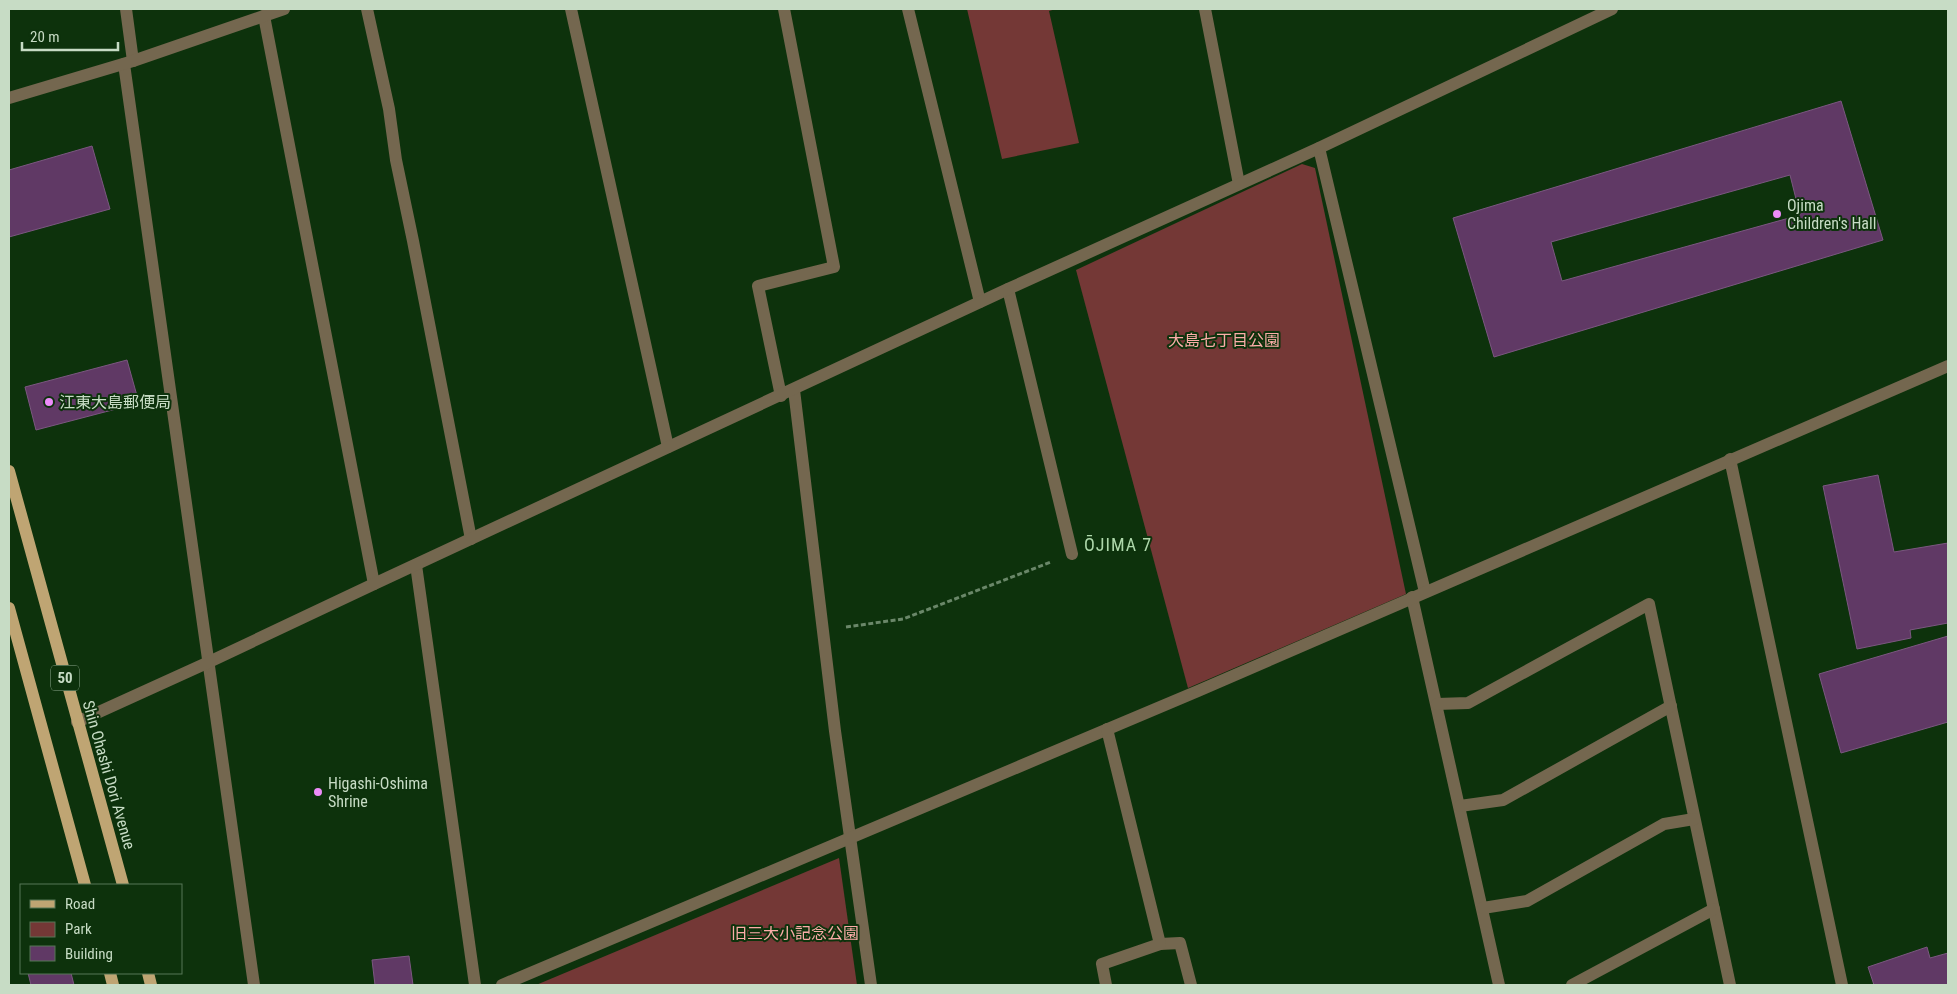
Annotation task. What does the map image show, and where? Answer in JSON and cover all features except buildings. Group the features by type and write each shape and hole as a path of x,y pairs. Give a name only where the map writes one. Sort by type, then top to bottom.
{"main road":[{"name":"Shin Ohashi Dori Avenue","path":"9,470 123,884"},
{"name":"50","path":"9,608 85,884"}],"street":[{"path":"126,9 129,63 254,985"},
{"path":"9,98 129,63 284,9"},
{"path":"367,9 389,109 396,160 471,539"},
{"path":"571,9 668,447"},
{"path":"781,396 758,286 834,266 784,9"},
{"path":"908,9 980,302"},
{"path":"1204,9 1239,184"},
{"path":"77,722 1008,289 1319,148 1612,9"},
{"path":"264,16 374,584"},
{"path":"1319,148 1419,595 1437,704 1499,985"},
{"path":"1008,289 1072,554"},
{"path":"502,985 1107,729 1948,366"},
{"path":"794,390 835,732 871,985"},
{"path":"1730,459 1842,985"},
{"path":"416,565 475,985"},
{"path":"1437,704 1468,703 1649,604 1730,985"},
{"path":"1460,806 1503,800 1671,706"},
{"path":"1107,729 1160,944"},
{"path":"1483,908 1527,901 1664,824 1694,819"},
{"path":"1572,985 1714,909"},
{"path":"1106,985 1102,964 1160,944 1180,943 1191,985"}],"path":[{"path":"823,630 903,619 1072,554"}],"green space":[{"path":"967,9 1056,9 1049,11 1079,143 1002,159"},
{"name":"大島七丁目公園","path":"1302,164 1315,168 1406,594 1188,688 1076,270"},
{"name":"旧三大小記念公園","path":"839,858 857,985 536,985"}],"place":[{"name":"Ojima Children's Hall","path":"1777,214"},
{"name":"江東大島郵便局","path":"49,402"},
{"name":"Higashi-Oshima Shrine","path":"318,792"}],"district":[{"name":"ŌJIMA 7","path":"1118,544"}]}
